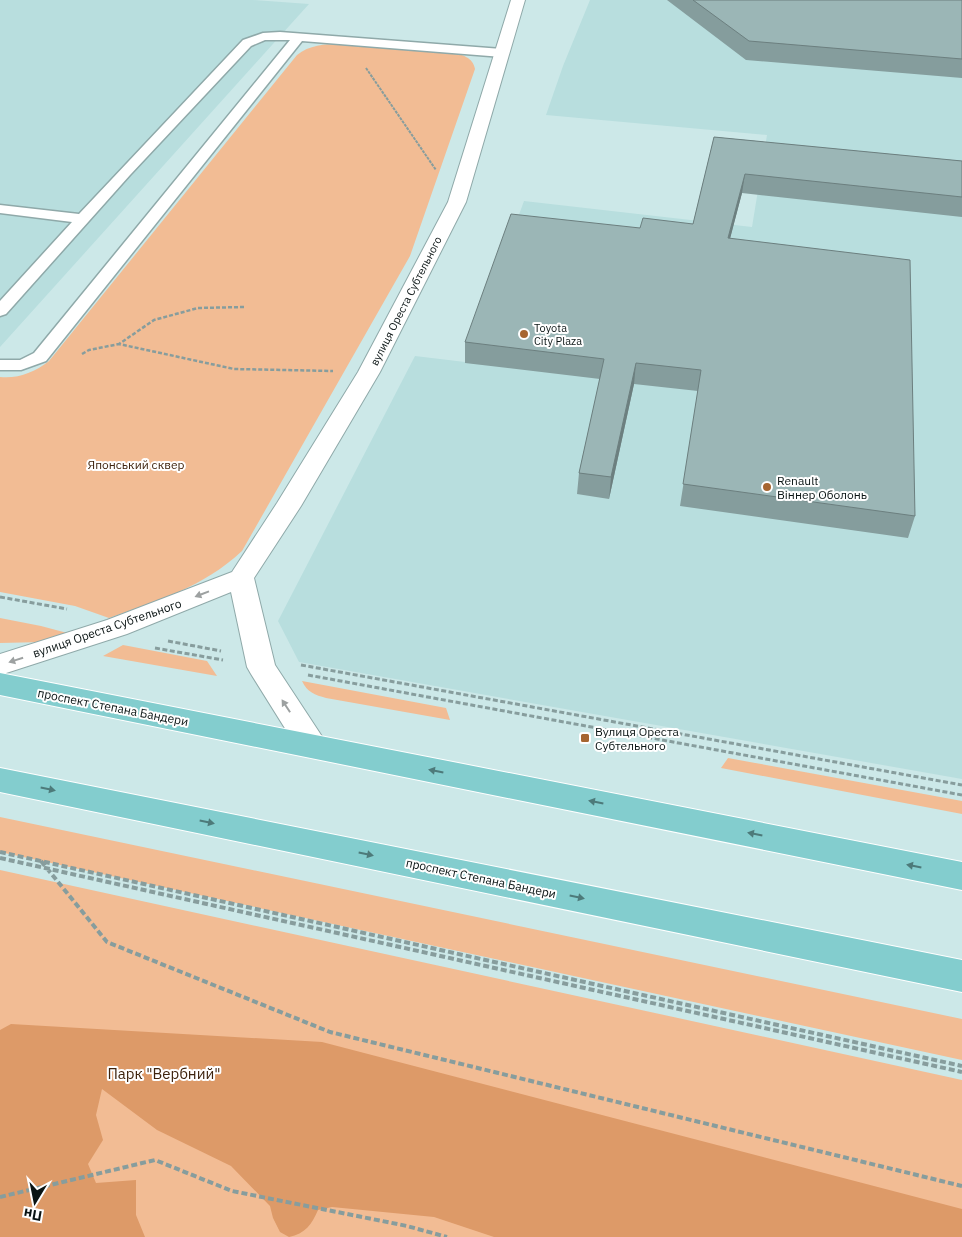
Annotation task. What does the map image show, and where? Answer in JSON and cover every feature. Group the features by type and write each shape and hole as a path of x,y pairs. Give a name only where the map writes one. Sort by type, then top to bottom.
{"main road":[{"name":"проспект Степана Бандери","path":"0,684 962,876"},
{"name":"проспект Степана Бандери","path":"0,780 962,976"}],"street":[{"name":"вулиця Ореста Субтельного","path":"0,665 117,627 241,578 293,498 369,372 457,202 498,72 518,0"},
{"path":"241,578 259,662 312,746"}],"lane":[{"path":"0,311 83,219 248,43 263,37 298,38 502,53"},
{"path":"0,365 31,363 40,357 298,38"},
{"path":"0,209 83,219"}],"path":[{"path":"347,42 457,202"},
{"path":"244,307 198,308 154,320 119,344 234,369 369,372"},
{"path":"0,598 72,610 158,640 259,662 962,795"},
{"path":"154,647 259,662 962,785"},
{"path":"0,852 962,1066"},
{"path":"0,858 962,1072"},
{"path":"41,861 107,942 330,1032 962,1186"},
{"path":"0,1196 155,1160 232,1191 407,1226 447,1237"}],"shaded area":[{"path":"0,0 253,0 309,4 0,347"},
{"path":"590,0 962,0 962,779 299,662 278,621 415,356 465,362 524,201 752,227 767,135 546,115 563,66"}],"green space":[{"name":"Японський сквер","path":"340,44 452,52 469,59 475,69 410,256 242,551 227,564 196,584 163,599 109,618 75,606 0,592 0,377 26,374 49,361 297,55 312,47"},
{"path":"0,618 71,634 44,642 0,643"},
{"path":"123,645 207,661 217,676 103,656"},
{"path":"302,681 446,708 450,720 318,696 306,688"},
{"path":"728,758 962,801 962,814 721,768"},
{"path":"0,817 962,1019 962,1060 0,852"},
{"name":"Парк \"Вербний\"","path":"0,870 962,1080 962,1237 0,1237"},
{"path":"11,1024 322,1042 962,1209 962,1237 494,1237 434,1217 332,1207 318,1210 304,1231 289,1237 280,1232 273,1218 270,1206 231,1166 157,1130 102,1089 96,1115 103,1140 88,1164 96,1183 136,1180 136,1215 145,1237 0,1237 0,1030"}],"building":[{"path":"693,0 962,0 962,59 749,41"},
{"path":"714,137 962,161 962,197 745,174 728,238 910,260 915,516 683,484 701,370 636,363 611,477 579,473 604,359 465,342 511,214 640,228 643,218 693,224"}],"place":[{"name":"Toyota City Plaza","path":"524,334"},
{"name":"Renault Віннер Оболонь","path":"767,487"},
{"name":"Вулиця Ореста Субтельного","path":"585,738"}]}
